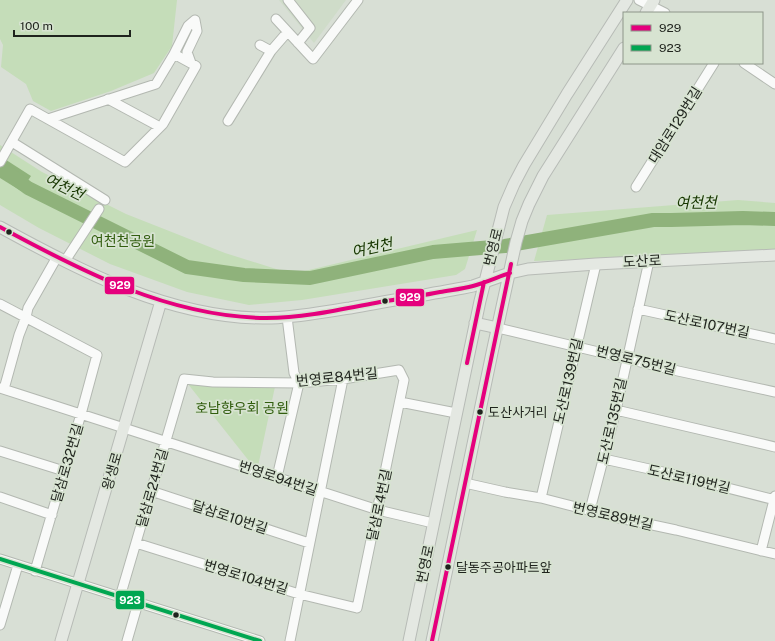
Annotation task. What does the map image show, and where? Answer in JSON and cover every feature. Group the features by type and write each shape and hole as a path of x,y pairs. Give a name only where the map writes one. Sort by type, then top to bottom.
{"main road":[{"name":"번영로","path":"409,641 475,323 487,269 501,218 509,196 524,165 627,0"},
{"name":"번영로","path":"432,641 510,269 522,221 543,176 623,50"},
{"name":"도산로","path":"0,227 61,259 123,288 161,301 191,309 216,314 266,318 312,314 463,288 484,282 510,269 775,255"},
{"name":"왕생로","path":"61,641 161,301"},
{"path":"475,323 498,328"}],"street":[{"path":"288,0 310,28 298,43"},
{"path":"276,19 313,59 358,0"},
{"path":"639,0 663,12"},
{"path":"48,119 156,84 174,54 188,26 195,20 197,31 187,52 191,63"},
{"path":"228,121 271,51 284,36"},
{"path":"260,45 271,51"},
{"path":"0,162 30,109 125,162 163,124 196,66 174,54"},
{"name":"대암로129번길","path":"636,187 713,64"},
{"path":"745,64 775,84"},
{"path":"108,99 160,127"},
{"path":"12,142 105,200"},
{"path":"2,388 28,308 61,259 74,247 99,209"},
{"name":"도산로135번길","path":"590,510 616,410 649,261"},
{"name":"도산로139번길","path":"541,498 596,264"},
{"path":"0,304 26,317"},
{"name":"도산로107번길","path":"638,309 775,339"},
{"name":"달삼로32번길","path":"26,317 97,355 35,571"},
{"path":"277,477 299,382 294,373 287,317"},
{"name":"번영로75번길","path":"498,328 775,392"},
{"name":"번영로84번길","path":"184,379 213,382 299,382 343,379 399,370 404,380 400,402"},
{"name":"달삼로24번길","path":"120,597 184,379"},
{"path":"290,641 343,379"},
{"name":"번영로94번길","path":"2,388 320,492 378,510 434,523"},
{"path":"400,402 456,413"},
{"name":"달삼로4번길","path":"357,608 400,402"},
{"path":"616,410 775,447"},
{"path":"0,451 64,471"},
{"name":"도산로119번길","path":"604,459 678,475 775,499 761,551"},
{"name":"번영로89번길","path":"465,483 541,498 615,517 775,554"},
{"name":"달삼로10번길","path":"151,491 309,543"},
{"path":"0,497 52,515"},
{"name":"번영로104번길","path":"136,543 299,594 357,608"},
{"path":"0,560 260,641"},
{"path":"0,625 18,565"},
{"path":"127,641 138,603"}],"shaded area":[{"path":"279,0 346,0 314,43"},
{"path":"0,156 31,176 21,191 0,178"}],"green space":[{"path":"0,0 177,0 172,46 154,73 111,91 51,111 33,101 26,84 1,67 3,45 0,39"},
{"name":"여천천공원","path":"0,145 42,172 126,214 225,253 292,274 477,230 465,269 456,275 302,300 249,305 187,292 110,264 39,228 0,205"},
{"path":"738,200 775,203 775,251 534,261 547,215"},
{"name":"호남향우회 공원","path":"184,379 276,382 257,471"}],"waterway":[{"name":"여천천","path":"0,167 28,188 187,267 244,275 310,278 433,252 505,246 653,220 743,218 775,219"}],"transit line":[{"name":"929","path":"0,227 63,260 128,289 162,301 196,310 230,316 281,318 324,313 465,288 510,273"},
{"name":"929","path":"432,641 511,264"},
{"name":"929","path":"467,363 484,282"},
{"name":"923","path":"0,559 260,641"}],"place":[{"name":"도산사거리","path":"480,412"},
{"name":"달동주공아파트앞","path":"448,567"}]}
